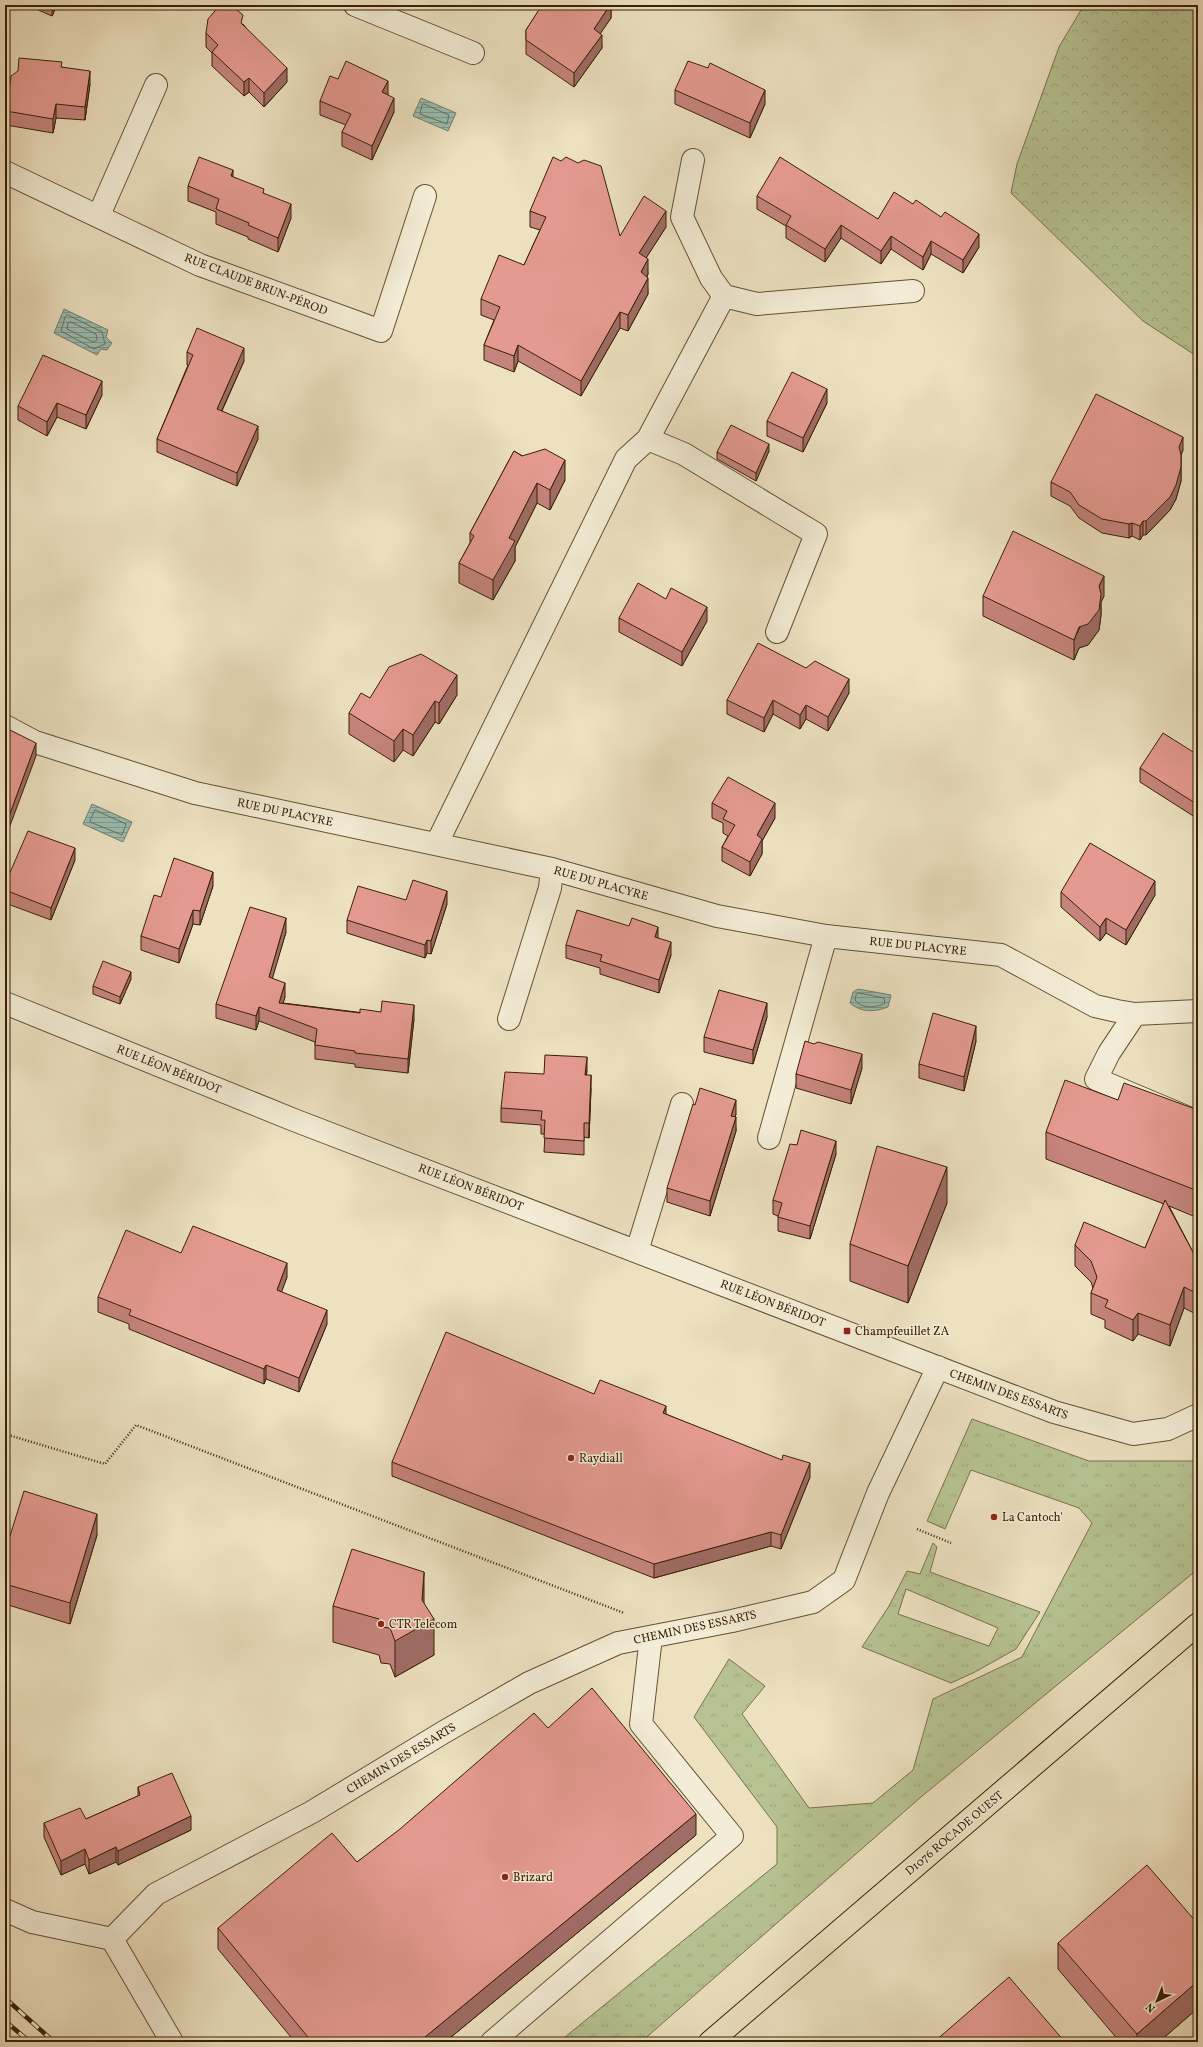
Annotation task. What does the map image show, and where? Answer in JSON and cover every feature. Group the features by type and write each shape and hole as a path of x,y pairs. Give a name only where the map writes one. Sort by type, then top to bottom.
{"main road":[{"name":"D1076 ROCADE OUEST","path":"710,2042 1198,1624"}],"street":[{"path":"355,5 473,53"},
{"path":"99,215 156,85"},
{"path":"693,160 682,217 711,278 724,296 757,304 913,291"},
{"name":"RUE CLAUDE BRUN-PÉROD","path":"5,172 99,215 200,265 380,331 425,196"},
{"path":"437,843 626,459 648,439 724,296"},
{"path":"648,439 684,454 816,534 778,632"},
{"name":"RUE DU PLACYRE","path":"5,726 36,742 195,793 437,843 552,869 717,916 826,936 1001,955 1095,1006 1135,1014 1198,1011"},
{"path":"509,1019 550,888 552,869"},
{"path":"769,1138 826,936"},
{"name":"RUE LÉON BÉRIDOT","path":"5,1003 294,1120 938,1367"},
{"path":"1135,1014 1109,1052 1096,1079 1198,1122"},
{"path":"637,1251 682,1104"},
{"name":"CHEMIN DES ESSARTS","path":"112,1939 156,1894 312,1812 444,1732 529,1683 618,1643 732,1621 813,1602 844,1580 878,1493 938,1367 1054,1412 1133,1434 1168,1429 1198,1415"},
{"path":"492,2042 732,1836 641,1724 651,1637"},
{"path":"5,1910 32,1922 112,1939 172,2042"}],"path":[{"path":"5,1434 104,1464 136,1425 630,1615"},
{"path":"917,1530 951,1543"}],"green space":[{"path":"1084,5 1198,5 1198,357 1143,321 1011,193 1017,164 1059,47"},
{"path":"972,1419 1089,1461 1192,1461 1198,1457 1198,1569 921,1797 641,2042 559,2042 777,1864 777,1827 694,1717 729,1659 765,1686 742,1714 809,1808 873,1803 913,1770 933,1699 1022,1657 1092,1523 1079,1508 971,1470 945,1529 927,1521"},
{"path":"933,1543 937,1547 930,1572 1040,1612 1016,1649 975,1672 951,1683 862,1647 889,1606 907,1571 920,1574","holes":["906,1589 998,1628 989,1646 898,1614"]}],"water":[{"path":"421,98 456,113 448,131 413,116"},
{"path":"64,309 108,330 106,337 112,343 107,350 101,349 97,355 54,333"},
{"path":"92,804 132,822 123,842 83,824"},
{"path":"858,989 891,995 888,1007 868,1011 854,1006 850,1003 853,992"}],"building":[{"path":"220,5 231,5 243,15 241,23 287,68 264,93 249,78 244,82 212,52 218,45 206,33 208,19"},
{"path":"542,5 610,5 594,29 602,35 574,73 526,40 526,30"},
{"path":"19,58 62,62 61,67 90,71 85,107 56,104 53,119 6,111 11,76 18,71"},
{"path":"346,61 388,81 382,92 394,98 372,146 342,132 351,114 320,101 330,76 338,79"},
{"path":"688,61 708,68 710,63 765,90 750,123 675,90"},
{"path":"199,157 233,170 231,176 264,189 263,193 291,204 278,238 248,225 249,223 216,209 219,199 188,186"},
{"path":"553,157 561,161 566,157 578,163 584,160 601,166 620,236 644,196 666,211 639,253 648,259 641,272 648,278 628,315 620,312 581,381 518,345 514,356 484,345 500,307 481,299 499,255 524,265 546,217 530,211"},
{"path":"780,157 878,219 894,192 913,204 916,200 941,217 945,212 979,234 963,260 931,241 923,257 891,236 881,251 841,225 825,249 786,225 791,216 757,196"},
{"path":"197,328 244,348 217,409 258,426 237,473 157,439 193,355 187,352"},
{"path":"43,355 102,381 86,415 57,403 47,422 18,406"},
{"path":"792,372 827,389 803,438 767,421"},
{"path":"1096,394 1183,437 1179,447 1181,467 1176,485 1170,497 1146,521 1143,521 1140,526 1132,523 1129,524 1102,519 1079,505 1070,492 1051,482"},
{"path":"731,425 769,444 756,473 717,452"},
{"path":"545,449 565,460 550,490 537,483 509,538 515,541 493,580 459,563 474,536 470,533 514,451 522,456"},
{"path":"1013,531 1104,576 1099,586 1101,594 1099,610 1088,624 1079,627 1074,640 983,596"},
{"path":"638,583 666,599 671,588 707,607 682,652 619,618"},
{"path":"758,643 806,668 815,661 849,679 828,717 806,705 800,715 773,700 764,718 727,700"},
{"path":"421,654 457,675 439,703 435,701 413,735 403,729 394,741 349,713 361,693 370,698 389,667"},
{"path":"6,728 36,743 5,827 5,730"},
{"path":"1163,733 1198,755 1198,805 1140,768"},
{"path":"728,777 775,803 757,835 762,839 750,862 722,847 735,825 723,819 727,811 712,803"},
{"path":"28,831 75,848 51,908 5,890 5,884"},
{"path":"1090,843 1155,881 1126,930 1106,918 1100,927 1061,892"},
{"path":"174,858 213,872 200,911 193,910 179,949 141,936 154,895 161,897"},
{"path":"413,880 447,891 431,941 427,940 425,945 347,920 358,886 406,900"},
{"path":"250,907 286,918 269,977 285,983 279,1003 360,1013 360,1009 381,1012 382,1001 414,1005 408,1059 355,1053 355,1051 315,1045 317,1029 259,1007 256,1016 216,1004"},
{"path":"577,910 629,926 632,918 658,927 655,937 671,942 659,980 600,961 602,955 566,945"},
{"path":"103,961 131,972 120,997 93,986"},
{"path":"719,990 767,1003 753,1050 704,1037"},
{"path":"933,1013 976,1026 964,1077 919,1064"},
{"path":"805,1041 814,1044 818,1042 862,1054 851,1090 796,1074"},
{"path":"545,1055 587,1057 585,1075 591,1075 589,1123 584,1123 584,1141 544,1138 545,1120 541,1120 542,1111 501,1108 505,1072 544,1074"},
{"path":"1065,1080 1118,1100 1124,1083 1198,1110 1198,1191 1046,1132"},
{"path":"700,1088 736,1100 731,1116 736,1117 710,1201 667,1188 693,1104 695,1105"},
{"path":"801,1130 836,1141 810,1226 778,1217 782,1203 773,1200 790,1144 797,1145"},
{"path":"877,1146 947,1167 908,1266 850,1244"},
{"path":"1165,1200 1194,1254 1198,1256 1198,1294 1184,1287 1170,1325 1138,1313 1133,1320 1105,1307 1108,1300 1091,1293 1097,1277 1091,1261 1075,1245 1084,1222 1145,1248"},
{"path":"193,1226 287,1263 277,1290 327,1310 299,1378 266,1365 264,1369 129,1315 131,1310 98,1297 126,1230 181,1253"},
{"name":"Raydiall","path":"446,1332 594,1394 600,1380 666,1406 663,1413 782,1460 783,1455 810,1463 781,1535 771,1532 654,1564 392,1462"},
{"path":"24,1491 97,1514 70,1603 5,1584 5,1552"},
{"path":"352,1549 424,1572 422,1600 434,1619 395,1641 390,1628 381,1627 379,1619 333,1606"},
{"name":"Brizard","path":"592,1688 696,1814 419,2042 312,2042 218,1928 332,1833 357,1862 400,1829 534,1713 548,1728"},
{"path":"172,1773 191,1816 118,1851 116,1847 89,1860 85,1849 61,1861 44,1823 80,1808 86,1819 140,1795 138,1787"},
{"path":"1147,1865 1198,1924 1198,1981 1137,2034 1058,1943"},
{"path":"1009,1977 1065,2042 934,2042"}],"railway":[{"path":"5,1998 54,2042"},
{"path":"5,2021 30,2042"}],"place":[{"name":"Champfeuillet ZA","path":"847,1331"},
{"name":"Raydiall","path":"571,1458"},
{"name":"La Cantoch'","path":"994,1517"},
{"name":"CTR Telecom","path":"381,1624"},
{"name":"Brizard","path":"505,1877"}]}
